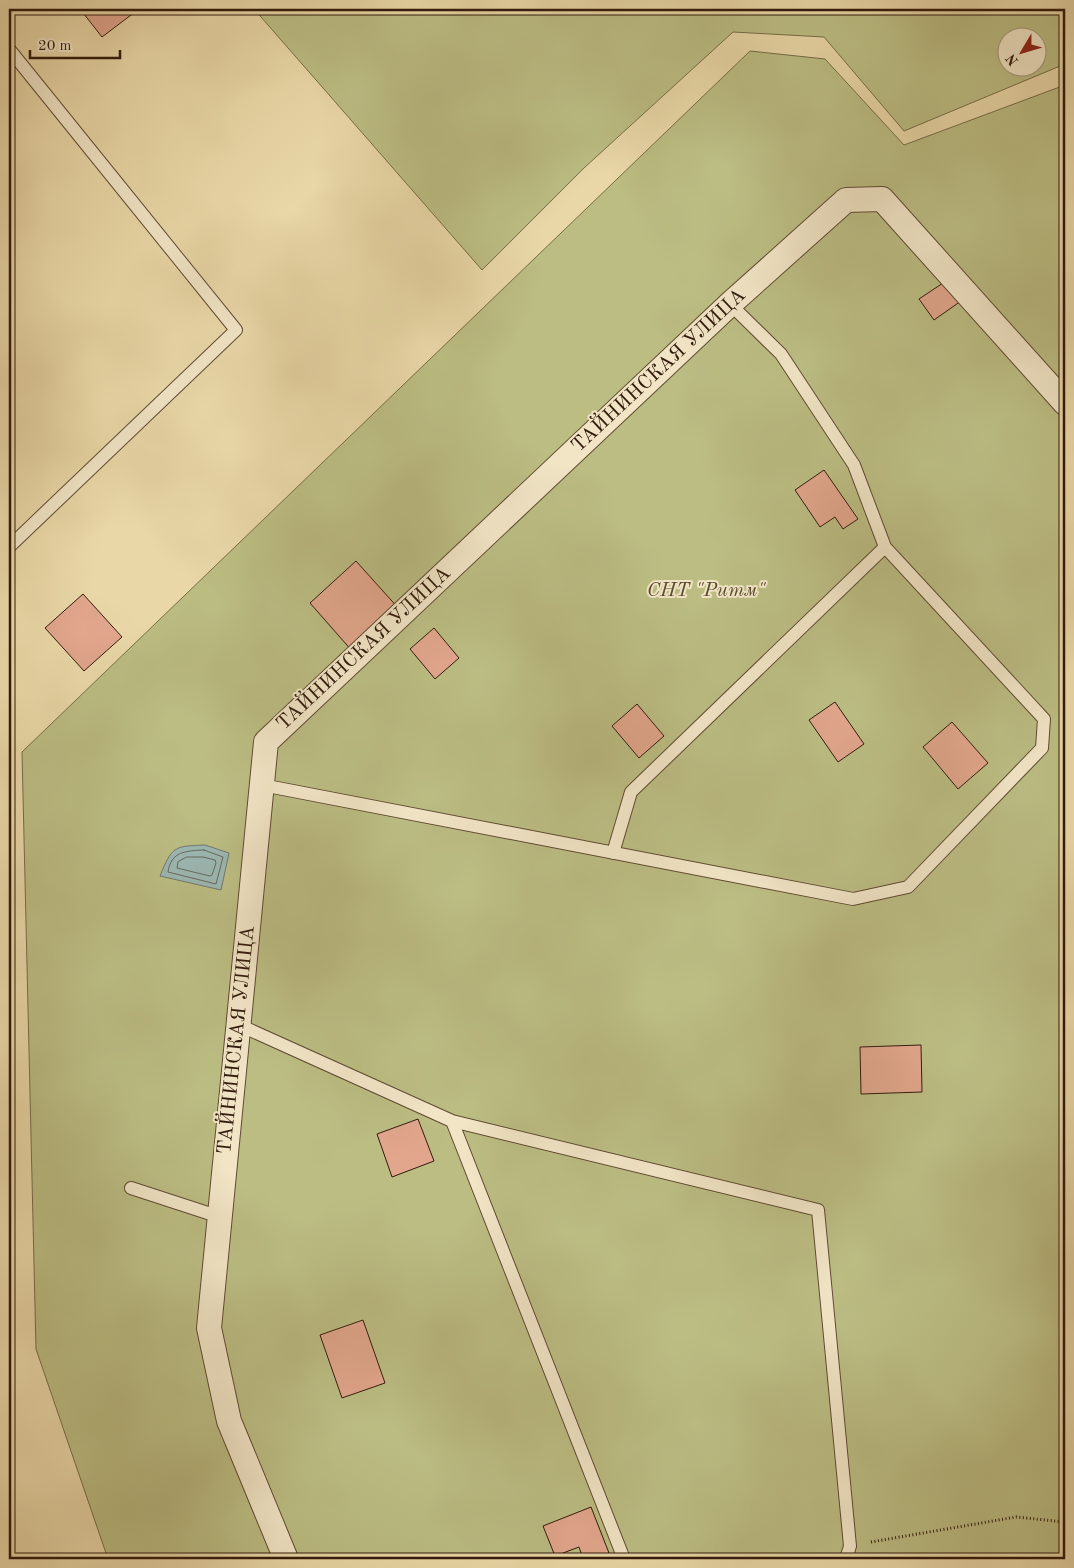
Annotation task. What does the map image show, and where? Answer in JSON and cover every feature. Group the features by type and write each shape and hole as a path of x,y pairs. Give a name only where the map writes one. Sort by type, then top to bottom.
{"street":[{"name":"ТАЙНИНСКАЯ УЛИЦА","path":"286,1559 229,1421 209,1328 266,742 730,304 846,200 882,199 1065,403"}],"lane":[{"path":"9,49 236,330 9,547"},
{"path":"262,785 853,899 908,888 1042,748 1044,719 885,547 854,466 780,354 730,304"},
{"path":"613,853 631,792 885,547"},
{"path":"239,1025 452,1121 818,1210 850,1546 846,1559"},
{"path":"452,1121 624,1559"},
{"path":"131,1188 220,1217"}],"path":[{"path":"850,1546 1016,1517 1065,1522"}],"green space":[{"path":"254,9 1060,9 1065,17 1065,64 1046,72 1046,28 996,28 996,78 1031,78 904,131 824,37 733,32 584,168 482,270"},
{"name":"СНТ \"Ритм\"","path":"750,51 825,59 904,145 1065,85 1065,1559 108,1559 36,1349 22,752"}],"water":[{"path":"205,845 229,853 221,890 160,876 168,859 175,850 186,846"}],"building":[{"path":"80,9 139,9 102,37"},
{"path":"946,281 961,301 934,320 919,299"},
{"path":"824,470 858,519 843,529 835,517 820,527 795,490"},
{"path":"356,561 400,610 353,652 310,603"},
{"path":"83,594 122,637 84,671 45,628"},
{"path":"434,628 459,658 435,679 410,649"},
{"path":"835,702 864,744 838,762 809,720"},
{"path":"637,704 664,736 639,758 612,726"},
{"path":"952,722 988,763 958,789 923,747"},
{"path":"921,1045 922,1092 861,1094 860,1047"},
{"path":"418,1119 434,1161 392,1177 377,1134"},
{"path":"363,1320 385,1383 342,1398 320,1335"},
{"path":"591,1507 609,1553 593,1559 583,1559 579,1547 555,1556 543,1526"}]}
